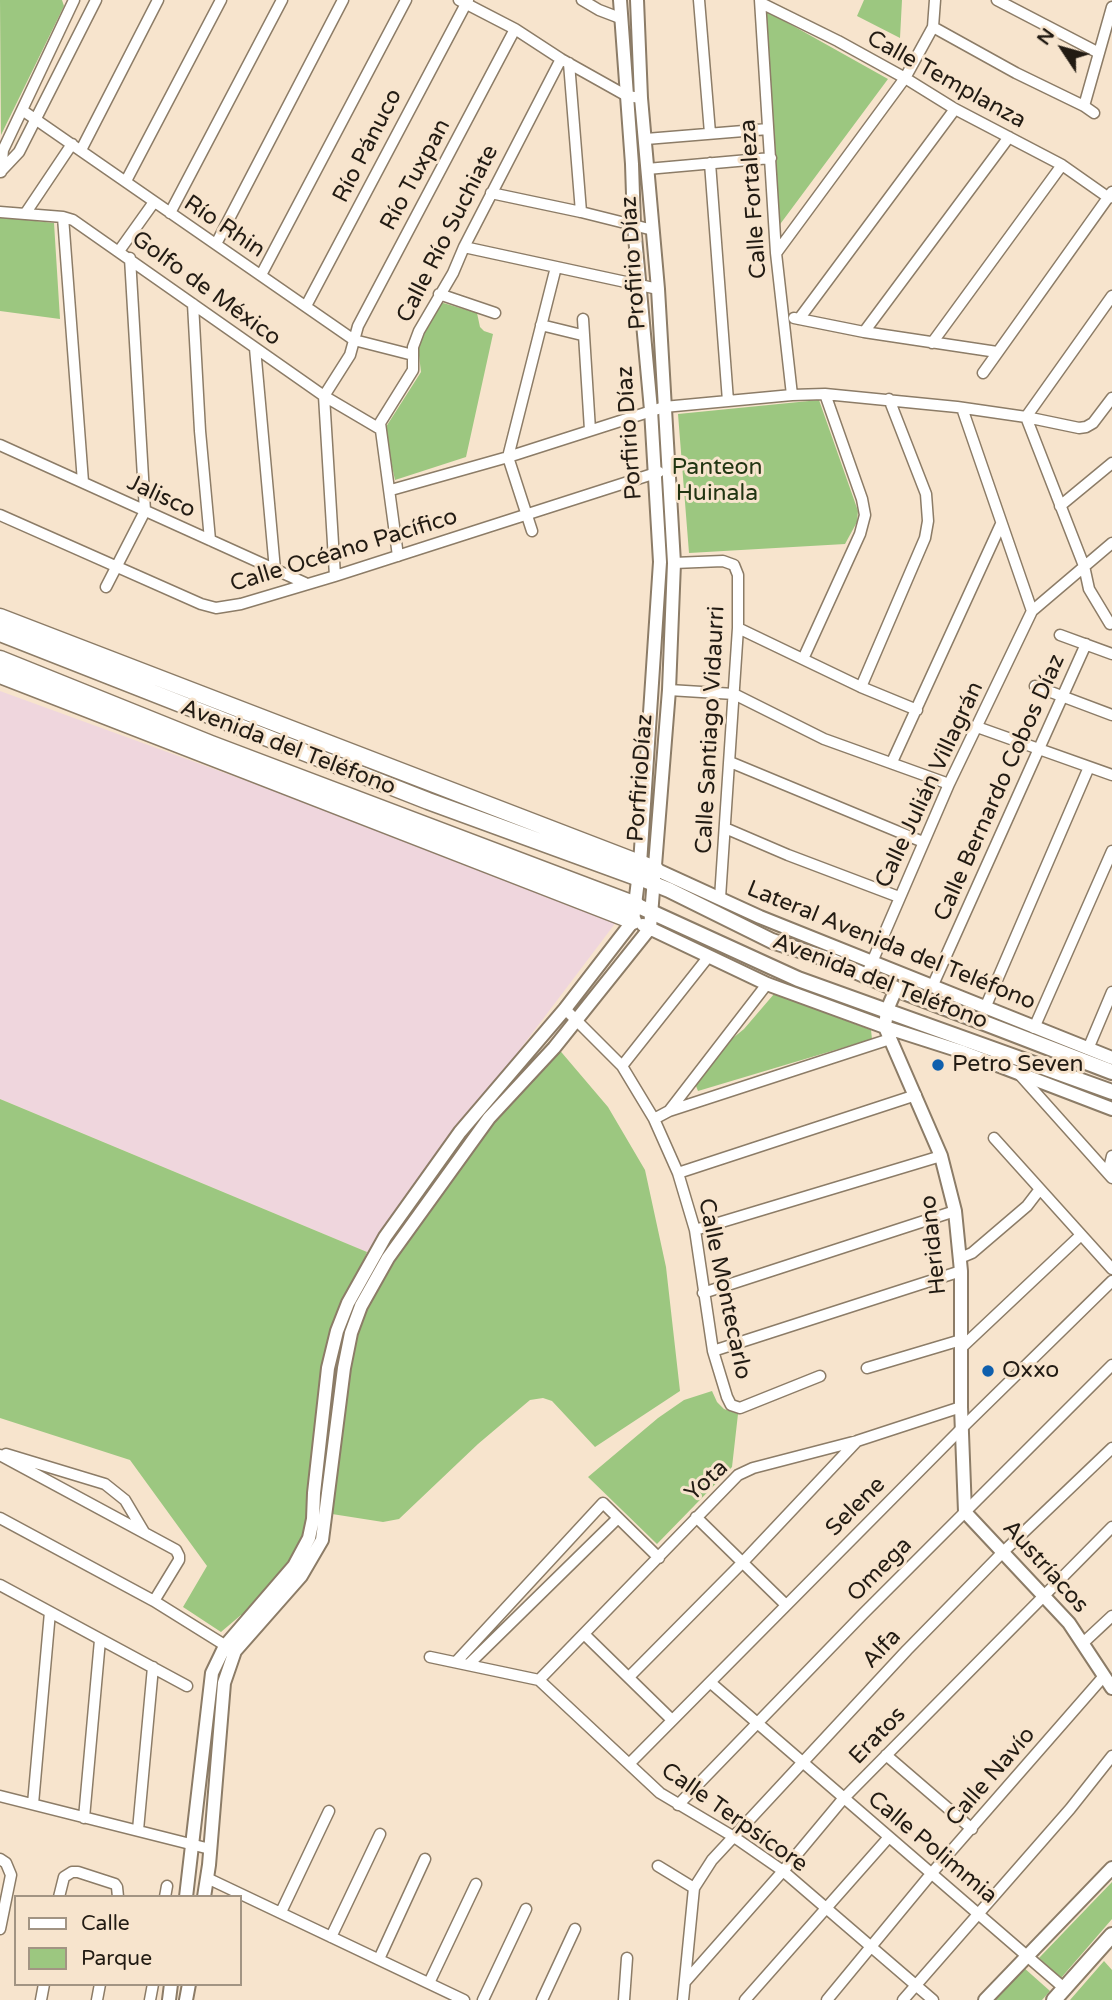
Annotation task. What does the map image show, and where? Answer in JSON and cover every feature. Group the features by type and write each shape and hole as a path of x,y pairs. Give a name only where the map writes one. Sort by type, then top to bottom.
{"main road":[{"path":"0,617 399,781"},
{"path":"0,633 647,874"},
{"path":"0,675 25,677 32,645"},
{"name":"Avenida del Teléfono","path":"0,659 25,677 211,744 449,842 562,876 635,913 653,912 788,975 1112,1092"},
{"path":"449,842 635,913"},
{"name":"Avenida del Teléfono","path":"647,874 752,933 896,989 1054,1043 1112,1072"},
{"path":"1054,2000 1112,1935"}],"street":[{"path":"1,172 1,150 74,0"},
{"path":"1,172 19,152 96,0"},
{"path":"25,214 76,147 158,0"},
{"path":"126,181 221,0"},
{"path":"170,213 282,0"},
{"path":"216,244 343,0"},
{"path":"261,275 406,0"},
{"path":"582,0 620,18"},
{"name":"Porfirio Díaz","path":"620,0 639,286 651,410 661,472 660,562 647,874"},
{"name":"Profirio Díaz","path":"637,0 641,98 653,230 664,407 661,472 674,563 669,690"},
{"path":"699,0 710,133"},
{"path":"776,253 905,78 933,27 935,0"},
{"path":"997,0 1099,53"},
{"path":"464,1 627,96 641,98"},
{"name":"Río Pánuco","path":"306,306 464,1"},
{"name":"Calle Templanza","path":"761,2 905,78 955,109 1062,165 1110,195"},
{"name":"Calle Fortaleza","path":"761,2 776,253 792,395"},
{"path":"1084,106 1112,7"},
{"path":"933,27 1016,74 1094,113"},
{"name":"Río Tuxpan","path":"324,396 350,355 358,326 515,29"},
{"path":"565,61 581,212"},
{"name":"Calle Río Suchiate","path":"380,429 383,417 413,370 415,339 453,273 491,193 565,61"},
{"path":"799,319 955,109"},
{"name":"Río Rhin","path":"22,110 354,340 413,355"},
{"path":"646,139 768,129"},
{"path":"864,332 1009,137"},
{"path":"1,150 19,152"},
{"path":"647,169 771,158"},
{"path":"710,163 728,401"},
{"path":"932,342 1062,165"},
{"path":"491,193 653,230"},
{"path":"983,373 1110,195"},
{"path":"119,251 154,202"},
{"name":"Golfo de México","path":"0,212 63,217 84,226 324,396 380,429"},
{"path":"63,217 83,482"},
{"path":"464,247 657,289"},
{"path":"106,587 145,511 130,258"},
{"path":"532,531 509,457 556,267"},
{"path":"439,294 495,313"},
{"path":"1027,417 1112,296"},
{"path":"193,304 200,431 210,540"},
{"path":"783,316 864,332 997,352"},
{"path":"583,318 590,430"},
{"path":"541,326 582,335"},
{"path":"255,348 275,570"},
{"path":"391,490 509,457 664,407 825,394 962,408 1079,428 1093,423 1112,398"},
{"path":"803,659 860,534 865,515 862,499 825,394"},
{"path":"324,396 335,576"},
{"path":"861,687 925,538 928,521 926,494 889,399"},
{"path":"962,408 1032,611 1112,543"},
{"path":"1027,417 1084,566 1090,589 1110,624"},
{"path":"380,429 391,490 398,556"},
{"name":"Jalisco","path":"0,445 305,583"},
{"path":"1060,506 1112,463"},
{"name":"Calle Océano Pacífico","path":"0,515 201,604 216,608 241,604 335,576 661,472"},
{"path":"892,762 1001,524"},
{"name":"Calle Santiago Vidaurri","path":"674,563 723,561 734,565 738,575 738,628 720,898"},
{"name":"Calle Julián Villagrán","path":"866,976 949,784 1032,611"},
{"path":"738,628 861,687 917,710"},
{"path":"1060,635 1112,654"},
{"name":"Calle Bernardo Cobos Díaz","path":"932,987 1086,644"},
{"path":"1035,686 1112,715"},
{"path":"669,690 734,694 824,739 949,784"},
{"name":"PorfirioDíaz","path":"647,874 669,690"},
{"path":"977,727 1112,775"},
{"path":"730,762 923,842"},
{"path":"985,1007 1089,766"},
{"path":"725,828 900,897"},
{"path":"1034,1028 1112,851"},
{"path":"204,1895 221,1704 230,1648 302,1576 323,1540 344,1368 351,1333 371,1285 489,1118 577,1021 650,928 653,912 647,874"},
{"path":"186,1895 212,1673 294,1566 309,1538 328,1368 337,1331 358,1283 385,1237 460,1132 565,1009 635,913 647,874"},
{"name":"Lateral Avenida del Teléfono","path":"647,874 720,898 760,917 985,1007 1034,1028 1054,1043 1088,1049 1112,1058"},
{"path":"635,913 650,928 767,984 887,1033 1017,1071 1112,1109"},
{"path":"622,1066 709,956"},
{"path":"670,1111 767,984"},
{"path":"887,1033 887,1010 896,989"},
{"path":"1088,1049 1112,992"},
{"name":"Calle Montecarlo","path":"565,1009 622,1066 654,1119 678,1173 695,1230 713,1351 731,1405 740,1408 820,1376"},
{"path":"654,1119 887,1033"},
{"name":"Heridano","path":"887,1033 941,1156 955,1211 961,1265 961,1407 965,1512"},
{"path":"1017,1071 1110,1175"},
{"path":"678,1173 916,1095"},
{"path":"994,1138 1112,1269"},
{"path":"695,1230 941,1156"},
{"path":"1110,1175 1112,1156"},
{"path":"713,1351 961,1265 1027,1206 1040,1189"},
{"path":"703,1293 955,1211"},
{"path":"867,1368 961,1344 1081,1235"},
{"name":"Selene","path":"629,1763 1112,1280"},
{"name":"Omega","path":"678,1805 1112,1365"},
{"name":"Yota","path":"539,1680 659,1558 730,1480 753,1468 857,1440 961,1407"},
{"path":"629,1677 743,1562 857,1440"},
{"name":"Alfa","path":"694,1888 712,1860 907,1650 1003,1552 1112,1448"},
{"path":"0,1454 176,1550 179,1556 154,1601"},
{"path":"0,1454 29,1459 105,1484 125,1500 145,1532"},
{"path":"456,1662 603,1503 659,1558"},
{"name":"Austríacos","path":"965,1512 1044,1594 1083,1643 1112,1688"},
{"path":"695,1517 786,1605"},
{"path":"0,1518 154,1601 230,1648"},
{"path":"469,1664 618,1518"},
{"name":"Eratos","path":"685,1982 844,1799 1112,1527"},
{"path":"0,1585 187,1685"},
{"path":"33,1804 50,1612"},
{"path":"1083,1643 1112,1616"},
{"path":"584,1634 672,1720"},
{"path":"84,1818 100,1640"},
{"name":"Calle Terpsícore","path":"430,1657 539,1680 646,1782 783,1871 933,2000"},
{"path":"138,1830 153,1667"},
{"name":"Calle Navío","path":"827,2000 931,1874 1104,1676"},
{"name":"Calle Polimmia","path":"711,1683 1064,1988"},
{"path":"207,1701 215,1699 221,1704"},
{"path":"886,1755 972,1829"},
{"path":"903,2000 1112,1756"},
{"path":"0,1796 210,1849"},
{"path":"281,1912 329,1811"},
{"path":"331,1937 380,1834"},
{"path":"745,2000 889,1837"},
{"path":"0,1859 10,1868 11,1875 0,1929"},
{"path":"379,1959 425,1859"},
{"path":"658,1866 694,1888 683,2000"},
{"path":"985,2000 1112,1868"},
{"path":"60,1895 64,1877 78,1872 115,1884 118,1895"},
{"path":"207,1878 464,2000"},
{"path":"429,1983 476,1884"},
{"path":"165,1895 167,1886"},
{"path":"484,2000 526,1909"},
{"path":"542,2000 576,1929"},
{"path":"624,2000 626,1958"}],"shaded area":[{"path":"0,691 620,917 367,1252 0,1099"}],"green space":[{"path":"0,0 62,0 64,6 1,135"},
{"path":"864,0 902,0 900,38 857,16"},
{"path":"763,9 888,79 778,227"},
{"path":"0,217 54,223 60,319 0,311"},
{"path":"440,302 477,313 480,327 493,334 466,457 395,480 384,430 421,372 418,347"},
{"name":"Panteon Huinala","path":"819,400 858,511 857,522 845,544 689,553 678,414"},
{"path":"774,994 871,1030 872,1039 698,1091 694,1081 722,1047 744,1029"},
{"path":"551,1040 608,1107 645,1170 666,1267 680,1391 595,1447 552,1401 543,1398 530,1400 478,1444 399,1519 383,1522 332,1514 342,1414 362,1310 384,1254 484,1113"},
{"path":"0,1099 367,1252 342,1318 314,1533 247,1621 241,1615 221,1632 183,1607 207,1566 130,1460 0,1418"},
{"path":"712,1391 724,1409 738,1414 732,1467 657,1544 588,1477 658,1418 684,1400"},
{"path":"1112,1882 1112,1919 1061,1978 1039,1958"},
{"path":"1104,1961 1112,1970 1112,2000 1070,2000"},
{"path":"1023,1967 1050,1991 1042,2000 993,2000"}],"place":[{"name":"Petro Seven","path":"938,1065"},
{"name":"Oxxo","path":"988,1371"}]}
